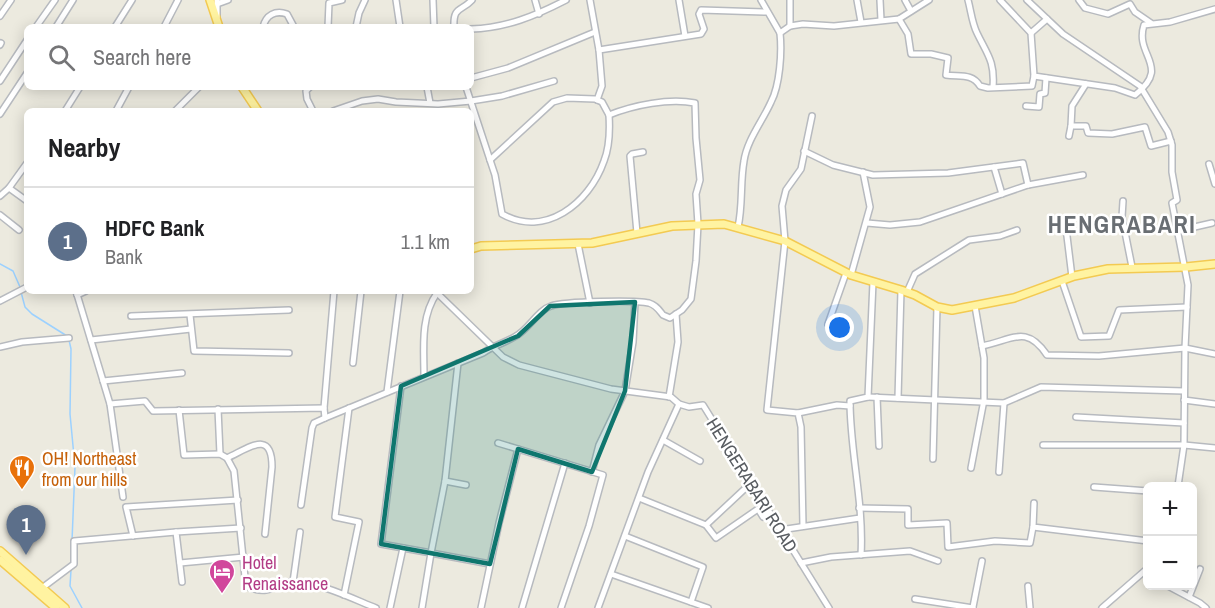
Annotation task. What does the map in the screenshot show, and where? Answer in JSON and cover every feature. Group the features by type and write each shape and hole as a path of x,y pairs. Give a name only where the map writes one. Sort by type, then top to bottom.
{"main road":[{"path":"215,1 218,24"},
{"path":"244,90 256,108"},
{"path":"474,248 530,244 578,244 672,226 724,224 738,226 785,241 848,274 904,291 937,307 952,310 1014,298 1072,277 1108,268 1186,267 1215,264"},
{"path":"0,551 65,608"},
{"path":"0,560 56,608"}],"street":[{"path":"0,16 11,0"},
{"path":"38,24 55,0"},
{"path":"58,24 73,0"},
{"path":"117,24 132,0"},
{"path":"166,24 178,0"},
{"path":"215,1 228,0"},
{"path":"328,24 329,1 342,0"},
{"path":"356,24 358,13 365,0"},
{"path":"396,0 400,24"},
{"path":"433,0 434,24"},
{"path":"454,24 454,16 458,9 466,6 472,0"},
{"path":"535,0 539,14"},
{"path":"474,29 502,26 539,14 566,0"},
{"path":"590,0 599,50 602,86 597,100"},
{"path":"679,0 685,36"},
{"path":"738,226 742,208 744,161 749,144 773,100 778,78 780,33 761,0"},
{"path":"790,0 790,26"},
{"path":"857,0 861,22"},
{"path":"880,0 881,20"},
{"path":"905,0 911,11"},
{"path":"780,33 790,26 803,24 834,26 899,19 929,0"},
{"path":"968,0 977,33 991,60 994,75 993,87"},
{"path":"899,19 908,34 911,54 922,53 948,58 946,75 969,76 980,86 1032,86 1034,76 1031,33 1000,0"},
{"path":"1027,0 1063,34 1126,74 1142,89 1163,122 1171,141 1172,172 1177,200 1172,203 1188,285 1184,445 1179,482"},
{"path":"1079,0 1085,8 1108,14 1130,4 1135,12 1151,23"},
{"path":"1034,76 1115,88 1135,95 1150,81 1153,74 1144,45 1142,27 1151,23 1170,22 1215,9"},
{"path":"599,50 704,32 699,14 701,10 766,12"},
{"path":"263,24 270,15 281,12 286,14 292,24"},
{"path":"1031,33 1047,19"},
{"path":"474,77 508,68 595,32"},
{"path":"0,81 24,45"},
{"path":"0,114 24,78"},
{"path":"1026,106 1039,107 1040,93 1045,93 1046,78"},
{"path":"342,108 362,101 378,99 430,103 471,100 502,96 554,81"},
{"path":"1069,136 1072,106 1086,84"},
{"path":"67,108 78,90"},
{"path":"118,108 127,90"},
{"path":"179,108 196,90"},
{"path":"307,90 307,99 312,108"},
{"path":"428,90 430,103"},
{"path":"467,90 474,108"},
{"path":"474,109 490,160 495,175 502,214 515,221 533,223 549,219 568,210 589,190 604,162 610,137 609,115 602,102 597,100 567,98 553,102 490,160"},
{"path":"301,505 312,428 318,420 483,353 491,346 518,336 550,306 635,302 651,304 670,318 682,310 691,299 698,224 696,194 700,180 695,103 681,100 633,108 609,115"},
{"path":"812,116 801,169 786,190 782,206 785,241 767,410 798,412 837,405 849,406"},
{"path":"1071,126 1086,126 1088,133 1097,134 1127,132 1145,127 1151,146 1171,141"},
{"path":"804,151 833,165 873,175 948,173 1023,163 1028,185"},
{"path":"636,233 630,156 643,152"},
{"path":"1209,164 1215,184"},
{"path":"0,196 24,167"},
{"path":"994,167 1002,194"},
{"path":"828,324 867,223 870,207 863,172"},
{"path":"867,223 890,225 920,222 1028,185 1083,175"},
{"path":"9,188 24,199"},
{"path":"1123,201 1122,217 1132,267"},
{"path":"0,215 19,230"},
{"path":"1177,231 1212,224"},
{"path":"1066,228 1072,277"},
{"path":"898,398 904,291 915,274 969,240 1000,236 1017,230"},
{"path":"578,244 590,303"},
{"path":"1062,281 1081,337 1109,336 1119,310 1187,307"},
{"path":"868,397 873,282"},
{"path":"0,301 24,288"},
{"path":"77,294 110,404 123,497"},
{"path":"325,418 334,294"},
{"path":"353,363 361,294"},
{"path":"387,392 400,294"},
{"path":"424,376 426,320 435,294"},
{"name":"HENGERABARI ROAD","path":"438,294 503,357 519,365 576,381 669,397 689,407 703,405 829,608"},
{"path":"591,472 599,445 625,391 633,342 635,302"},
{"path":"971,468 984,400 984,358 975,306"},
{"path":"933,459 937,307"},
{"path":"131,316 289,310"},
{"path":"669,397 678,342 676,314"},
{"path":"190,315 194,351 289,353"},
{"path":"91,340 191,329"},
{"path":"982,346 1022,335 1037,341 1047,355 1099,356 1185,348 1215,354"},
{"path":"0,347 22,342 69,338"},
{"path":"422,608 445,481 458,363"},
{"path":"103,381 182,374"},
{"path":"401,386 381,544 490,564"},
{"path":"861,555 860,518 849,426 849,401 877,397 1004,402 1041,387 1184,391"},
{"path":"877,397 879,446"},
{"path":"1184,400 1215,404"},
{"path":"110,404 145,401 153,411 324,408"},
{"path":"999,472 1004,402"},
{"path":"598,608 639,498 680,404"},
{"path":"344,595 359,522 335,517 349,408"},
{"path":"218,409 220,454"},
{"path":"179,410 184,455 220,454 227,458 234,471 245,577 250,588 270,590 287,582 303,583 344,595 376,608"},
{"path":"798,412 801,427 803,526"},
{"path":"1076,417 1184,423"},
{"path":"663,440 700,460"},
{"path":"498,442 603,475 589,526 561,608"},
{"path":"227,458 259,444 269,447 272,467 266,534"},
{"path":"1043,445 1184,445 1215,448"},
{"path":"481,608 518,449"},
{"path":"522,608 565,463"},
{"path":"445,481 466,485"},
{"path":"706,525 751,483"},
{"path":"1094,488 1143,491"},
{"path":"639,498 706,525 716,538 758,509 763,517 769,514"},
{"path":"133,536 126,507 238,500"},
{"path":"859,508 908,509 908,525 947,523 948,548 995,541 1030,543 1034,503"},
{"path":"780,530 860,518"},
{"path":"1033,527 1143,540"},
{"path":"42,588 74,564 74,541 176,531 241,528"},
{"path":"176,531 182,582"},
{"path":"293,582 300,532"},
{"path":"625,536 703,567 691,602"},
{"path":"390,608 403,548"},
{"path":"801,563 831,557 910,550 938,561"},
{"path":"180,563 244,557"},
{"path":"915,599 973,607 982,561"},
{"path":"1189,597 1200,568"},
{"path":"611,574 708,608"},
{"path":"1105,607 1143,575"},
{"path":"1028,586 1030,608"},
{"path":"1177,590 1206,608"}],"highlighted area":[{"path":"635,302 625,391 592,472 518,449 490,564 381,544 401,386 518,336 550,306"}],"waterway":[{"path":"0,264 13,271 20,287"},
{"path":"21,292 25,307 32,314 67,336"},
{"path":"69,340 71,349 70,414 75,467 72,541"},
{"path":"71,570 70,586 82,608"}],"place":[{"name":"OH! Northeast from our hills","path":"22,491"},
{"name":"HDFC Bank","path":"26,555"},
{"name":"Hotel Renaissance","path":"222,595"}],"district":[{"name":"HENGRABARI","path":"1122,224"}]}
